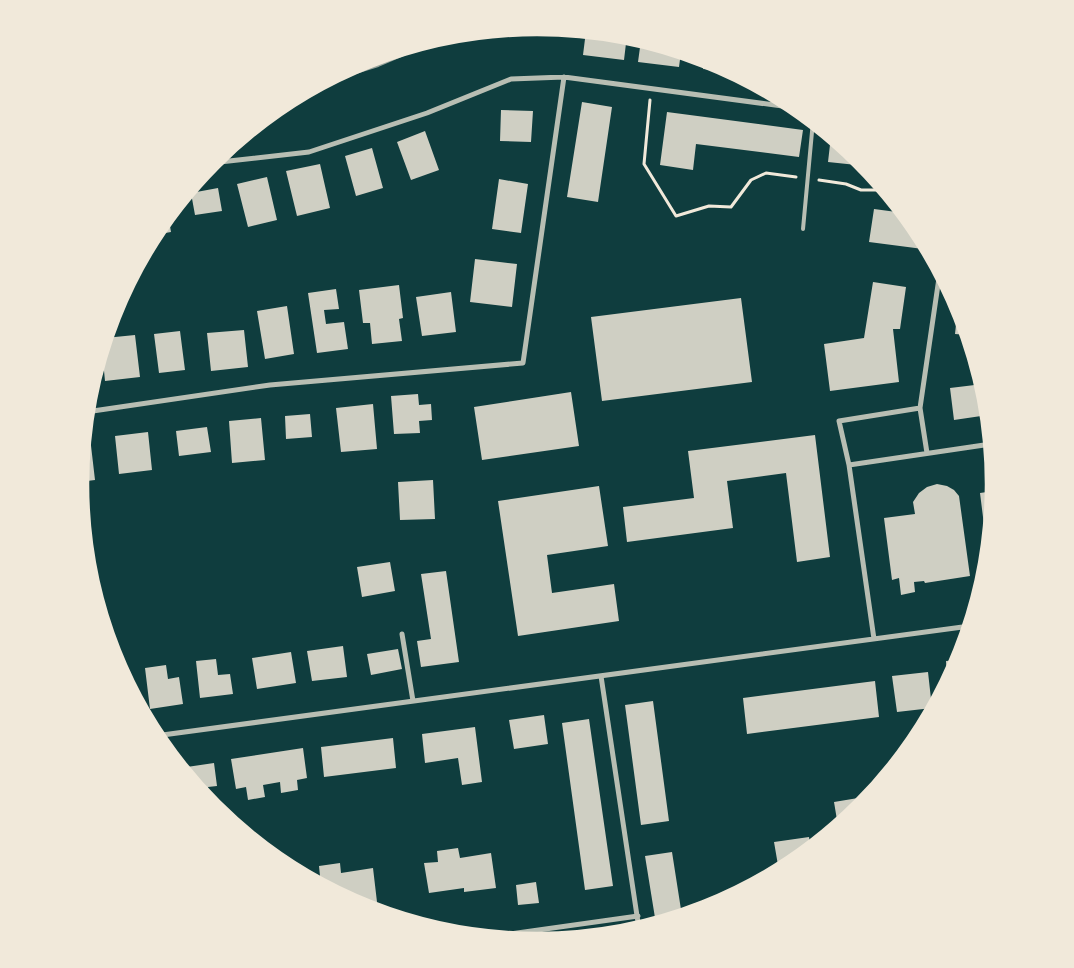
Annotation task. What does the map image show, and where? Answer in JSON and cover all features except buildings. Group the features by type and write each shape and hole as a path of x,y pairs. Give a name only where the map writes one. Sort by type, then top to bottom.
{"street":[{"path":"94,411 270,385 522,363 564,77"},
{"path":"226,161 309,152 427,113 511,79 564,77 778,105"},
{"path":"927,453 920,408 938,282"},
{"path":"874,639 849,465 840,421 920,408"},
{"path":"849,465 984,445"},
{"path":"165,735 962,627"},
{"path":"402,634 413,701"},
{"path":"601,676 638,921"},
{"path":"521,932 638,916"}],"lane":[{"path":"803,229 812,130"}],"path":[{"path":"652,89 644,164 676,216 709,206 731,207 751,180 766,174 846,184 862,190 877,190"}],"railway":[{"path":"365,69 387,61"}]}
